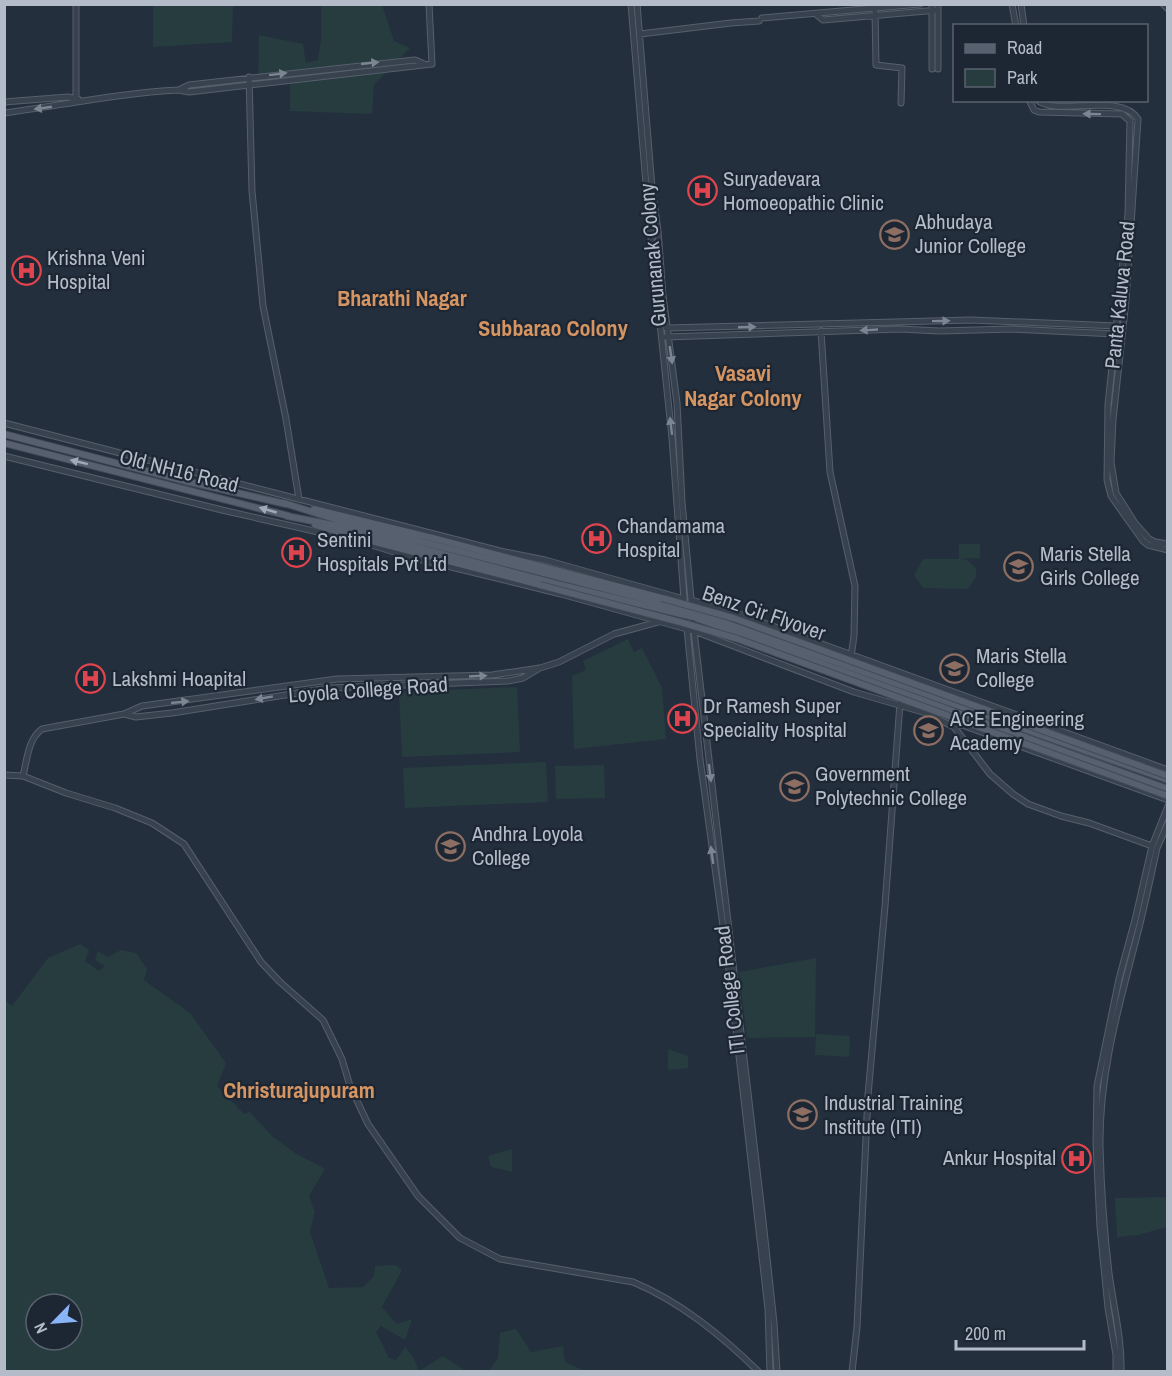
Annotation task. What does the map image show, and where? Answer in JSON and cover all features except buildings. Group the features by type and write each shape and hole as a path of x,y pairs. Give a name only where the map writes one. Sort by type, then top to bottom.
{"main road":[{"name":"Old NH16 Road","path":"4,434 156,474 340,514"},
{"name":"Old NH16 Road","path":"4,443 287,516 344,534"},
{"path":"284,503 341,521 689,613 851,666 1167,778"},
{"name":"Benz Cir Flyover","path":"340,514 733,618 1167,778"},
{"path":"287,516 404,542 553,583 689,613 1167,789"},
{"name":"Benz Cir Flyover","path":"344,534 728,636 1167,798"}],"street":[{"path":"76,4 79,99"},
{"path":"4,113 79,99 147,92 179,90 189,92 432,64 429,4"},
{"name":"Gurunanak Colony","path":"631,4 660,338 680,503"},
{"name":"Gurunanak Colony","path":"637,4 651,176 677,403 680,503"},
{"path":"640,34 817,15 823,20 920,4"},
{"path":"1012,4 1016,24"},
{"path":"1021,4 1024,24"},
{"path":"1163,4 1167,9"},
{"path":"875,12 935,7 935,69"},
{"path":"875,12 876,64 902,68 901,103"},
{"path":"179,90 189,85 402,60 415,60 424,64"},
{"path":"249,77 252,191 263,306 286,419 299,499"},
{"path":"638,93 645,92"},
{"path":"4,102 68,97 79,99"},
{"name":"Panta Kaluva Road","path":"1030,102 1034,110 1039,112 1122,114 1130,121 1128,214 1107,441 1107,480 1111,496 1143,541 1155,548 1167,550"},
{"name":"Panta Kaluva Road","path":"1041,102 1047,105 1110,105 1129,110 1138,119 1126,300 1113,419 1111,462 1116,493 1131,516 1149,539 1167,544"},
{"path":"660,329 820,323 971,321 1117,326"},
{"path":"820,323 830,472 855,586 851,666"},
{"path":"660,338 1013,328 1116,334"},
{"path":"4,423 500,551 545,560 684,598"},
{"path":"4,456 253,518 362,542 410,557 561,594 691,630 854,692 926,713 954,727 990,774 1013,795 1042,809 1152,846"},
{"path":"156,474 165,471 178,473 186,470"},
{"path":"680,503 684,598 689,613"},
{"path":"680,503 691,600 689,613"},
{"path":"691,600 742,615 1167,770"},
{"name":"ITI College Road","path":"689,613 770,1284 777,1371"},
{"name":"Loyola College Road","path":"23,776 31,743 42,729 124,714 142,706 338,679 482,676 540,668 559,662 614,634 659,621"},
{"name":"ITI College Road","path":"691,630 700,759 730,978 768,1309 770,1371"},
{"name":"Loyola College Road","path":"124,714 136,717 172,713 331,688 508,681 523,678 540,668"},
{"path":"852,1371 857,1327 867,1097 885,906 899,705 902,692"},
{"path":"954,727 962,725 1167,798"},
{"path":"4,775 23,776 152,823 184,844 261,962 274,977 322,1020 342,1059 350,1086 368,1124 418,1196 460,1238 500,1259 524,1265 633,1282 647,1288 678,1305 734,1347 759,1371"},
{"path":"1116,1371 1100,1227 1096,1142 1097,1086 1114,1003 1152,846 1167,806"},
{"path":"1121,1371 1122,1356 1109,1272 1105,1221 1100,1146 1102,1092 1108,1054 1157,848 1167,823"}],"shaded area":[{"name":"Ankur Hospital","path":"1066,1148 1088,1148 1089,1167 1066,1168"}],"green space":[{"path":"153,5 233,5 232,42 153,47"},
{"path":"321,5 382,5 394,41 410,48 374,85 372,114 290,111 290,84 258,86 259,35 303,44 306,63 318,60 321,39"},
{"path":"959,544 980,544 980,558 960,559 967,560 976,568 976,577 968,589 923,588 914,575 923,559 959,559"},
{"path":"628,639 634,652 642,648 662,688 666,739 574,749 572,676 586,670 583,661"},
{"path":"517,687 520,752 402,757 399,692"},
{"path":"546,762 548,802 405,808 403,768"},
{"path":"604,765 605,798 556,799 555,766"},
{"path":"80,944 89,950 85,961 99,971 105,966 95,960 98,951 108,957 121,950 136,953 147,969 144,980 190,1013 226,1063 217,1086 244,1114 250,1112 272,1136 295,1153 325,1169 309,1196 315,1212 310,1232 329,1288 363,1287 374,1276 375,1266 395,1265 402,1270 382,1307 397,1324 412,1319 405,1340 381,1326 376,1332 389,1358 396,1360 405,1347 413,1357 419,1371 5,1371 5,1000 12,1006 48,958"},
{"path":"816,958 815,1037 747,1038 739,972"},
{"path":"816,1034 850,1036 849,1057 815,1055"},
{"path":"668,1049 688,1056 688,1068 668,1070"},
{"path":"512,1149 512,1172 491,1167 488,1156"},
{"path":"1167,1197 1167,1227 1138,1235 1117,1237 1115,1198"},
{"path":"516,1329 531,1352 563,1346 565,1362 585,1371 489,1371 498,1358 500,1333"},
{"path":"443,1356 466,1371 419,1371"}],"place":[{"name":"Suryadevara Homoeopathic Clinic","path":"702,191"},
{"name":"Abhudaya Junior College","path":"894,234"},
{"name":"Krishna Veni Hospital","path":"26,270"},
{"name":"Chandamama Hospital","path":"596,538"},
{"name":"Sentini Hospitals Pvt Ltd","path":"296,552"},
{"name":"Maris Stella Girls College","path":"1019,566"},
{"name":"Maris Stella College","path":"955,668"},
{"name":"Lakshmi Hoapital","path":"91,679"},
{"name":"Dr Ramesh Super Speciality Hospital","path":"682,718"},
{"name":"ACE Engineering Academy","path":"929,731"},
{"name":"Government Polytechnic College","path":"794,786"},
{"name":"Andhra Loyola College","path":"451,846"},
{"name":"Industrial Training Institute (ITI)","path":"803,1115"},
{"name":"Ankur Hospital","path":"1077,1158"}],"district":[{"name":"Bharathi Nagar","path":"402,298"},
{"name":"Subbarao Colony","path":"553,328"},
{"name":"Vasavi Nagar Colony","path":"743,386"},
{"name":"Christurajupuram","path":"299,1090"}]}
